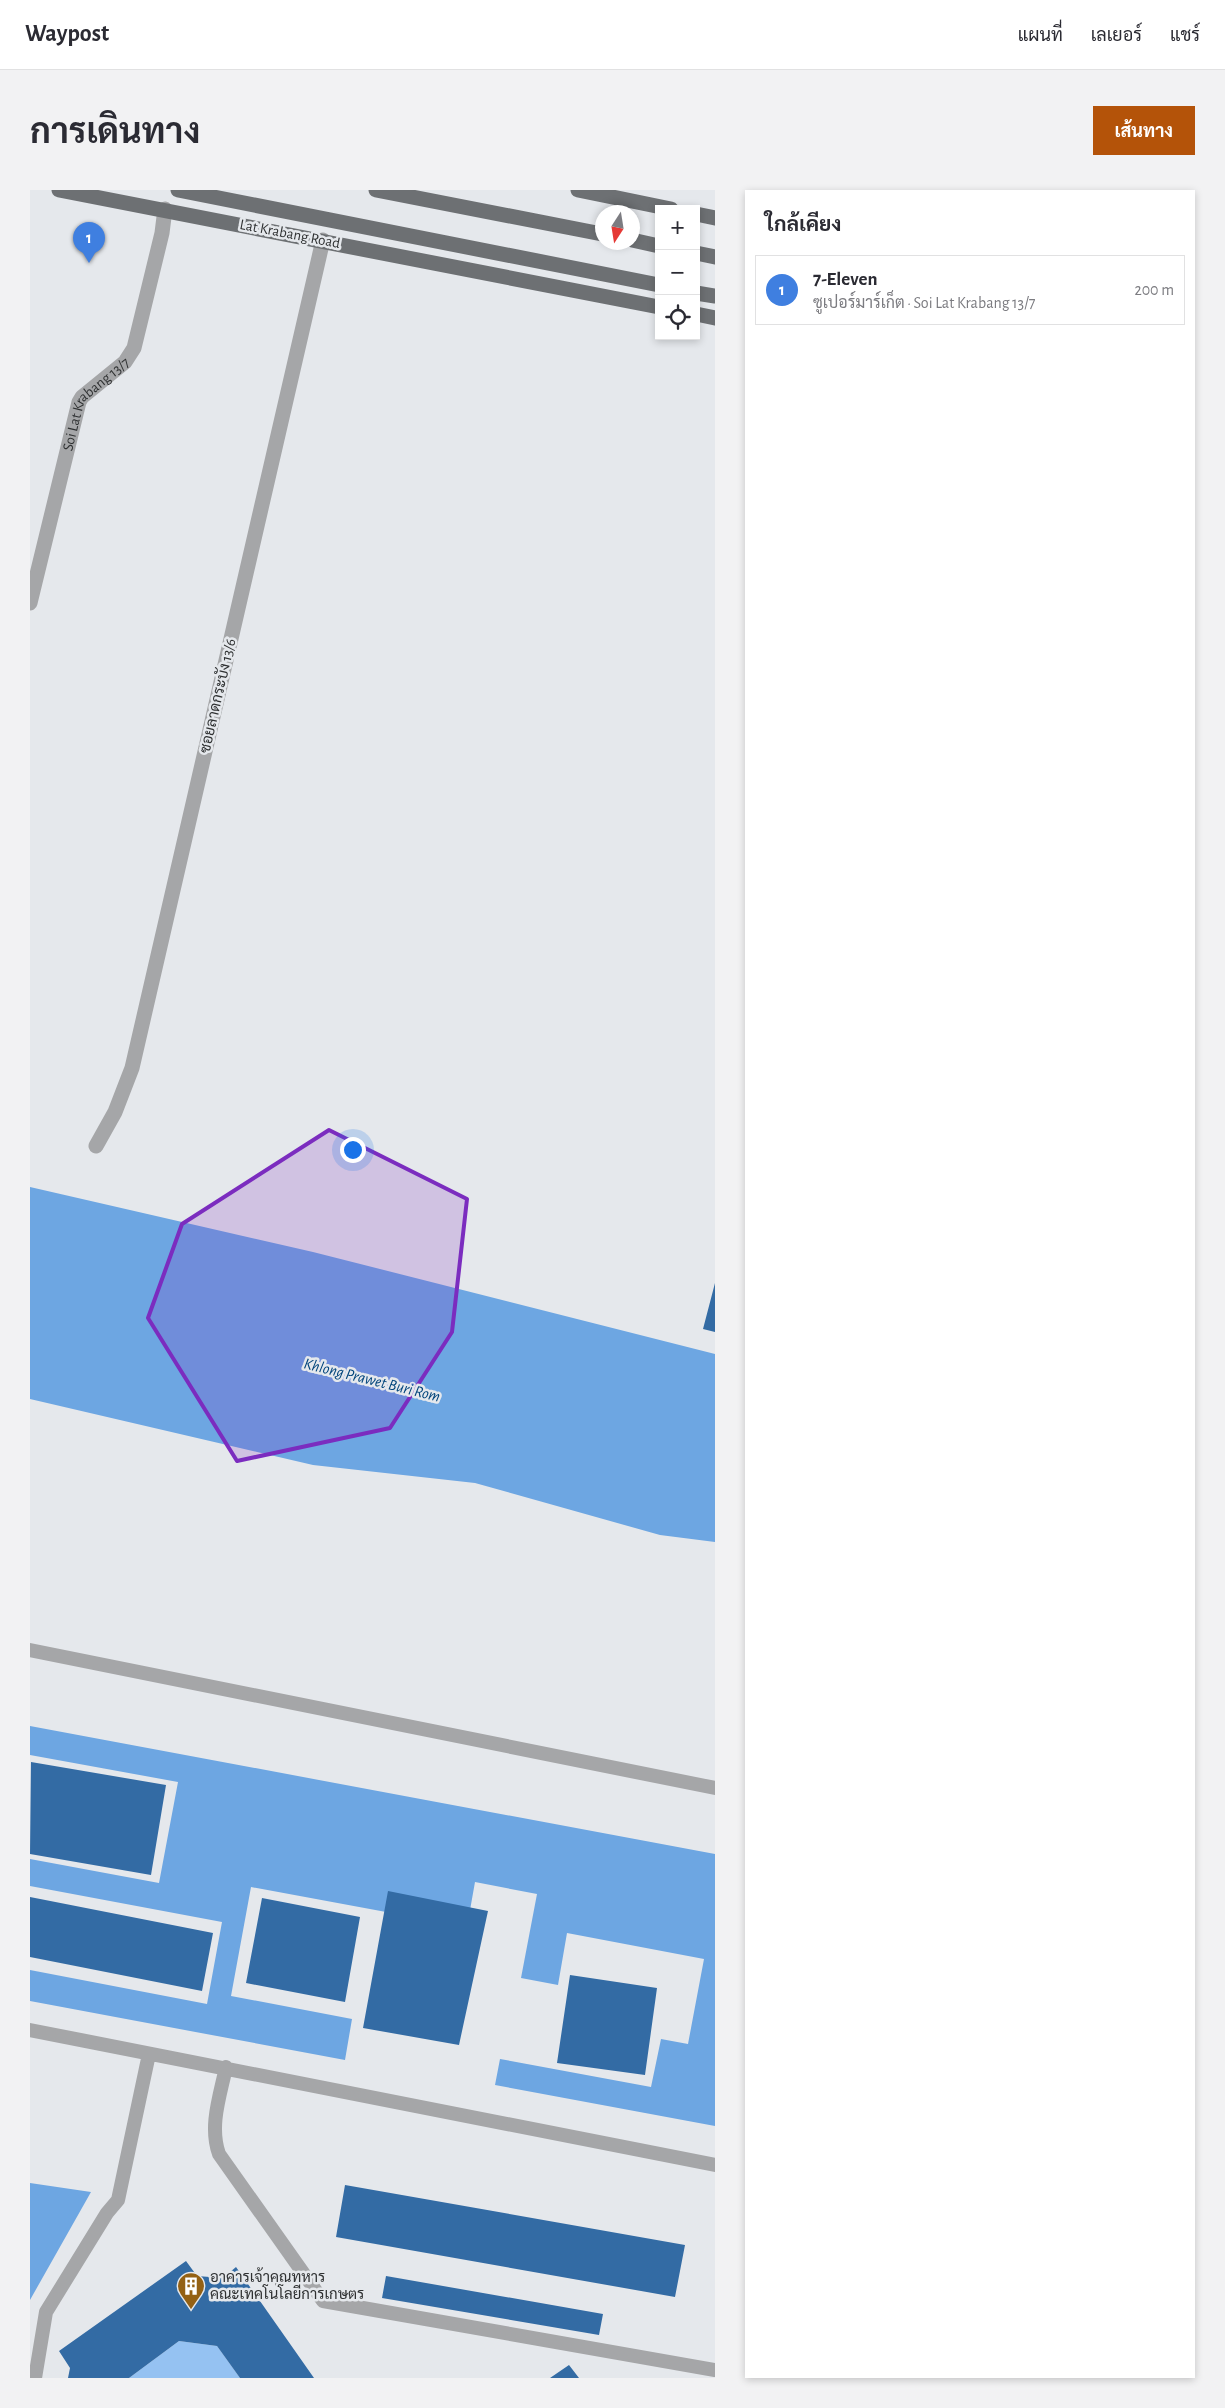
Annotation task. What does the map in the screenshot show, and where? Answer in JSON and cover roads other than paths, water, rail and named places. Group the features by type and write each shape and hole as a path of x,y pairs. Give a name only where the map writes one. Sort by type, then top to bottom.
{"main road":[{"name":"Lat Krabang Road","path":"59,190 165,209 655,306"},
{"path":"178,190 655,284"},
{"path":"376,190 595,233"},
{"path":"578,190 655,206"},
{"path":"700,215 715,218"},
{"path":"640,242 655,245"},
{"path":"700,254 715,257"},
{"path":"700,294 715,296"},
{"path":"700,315 715,318"}],"street":[{"name":"Soi Lat Krabang 13/7","path":"30,603 79,402 82,397 125,362 134,348 162,233 165,209"},
{"name":"ซอยลาดกระบัง 13/6","path":"96,1146 115,1112 132,1068 323,240"}],"lane":[{"path":"30,1650 715,1788"},
{"path":"30,2030 715,2164"},
{"path":"35,2378 46,2312 107,2213 118,2200 149,2054"},
{"path":"226,2067 215,2121 215,2141 219,2154 323,2301 715,2370"}],"water":[{"name":"Khlong Prawet Buri Rom","path":"30,1187 313,1252 715,1354 715,1542 660,1535 475,1483 313,1465 30,1399"},
{"path":"30,1726 715,1854 715,2126 495,2085 500,2059 651,2087 661,2039 688,2044 704,1959 567,1933 558,1985 521,1978 537,1894 475,1882 467,1927 251,1887 231,1996 352,2019 345,2060 30,2001 30,1970 207,2004 222,1922 30,1886 30,1859 159,1883 178,1782 30,1755"},
{"path":"30,2183 91,2192 30,2300"}],"place":[{"name":"7-Eleven","path":"89,263"},
{"name":"อาคารเจ้าคุณทหาร คณะเทคโนโลยีการเกษตร","path":"191,2310"}]}
